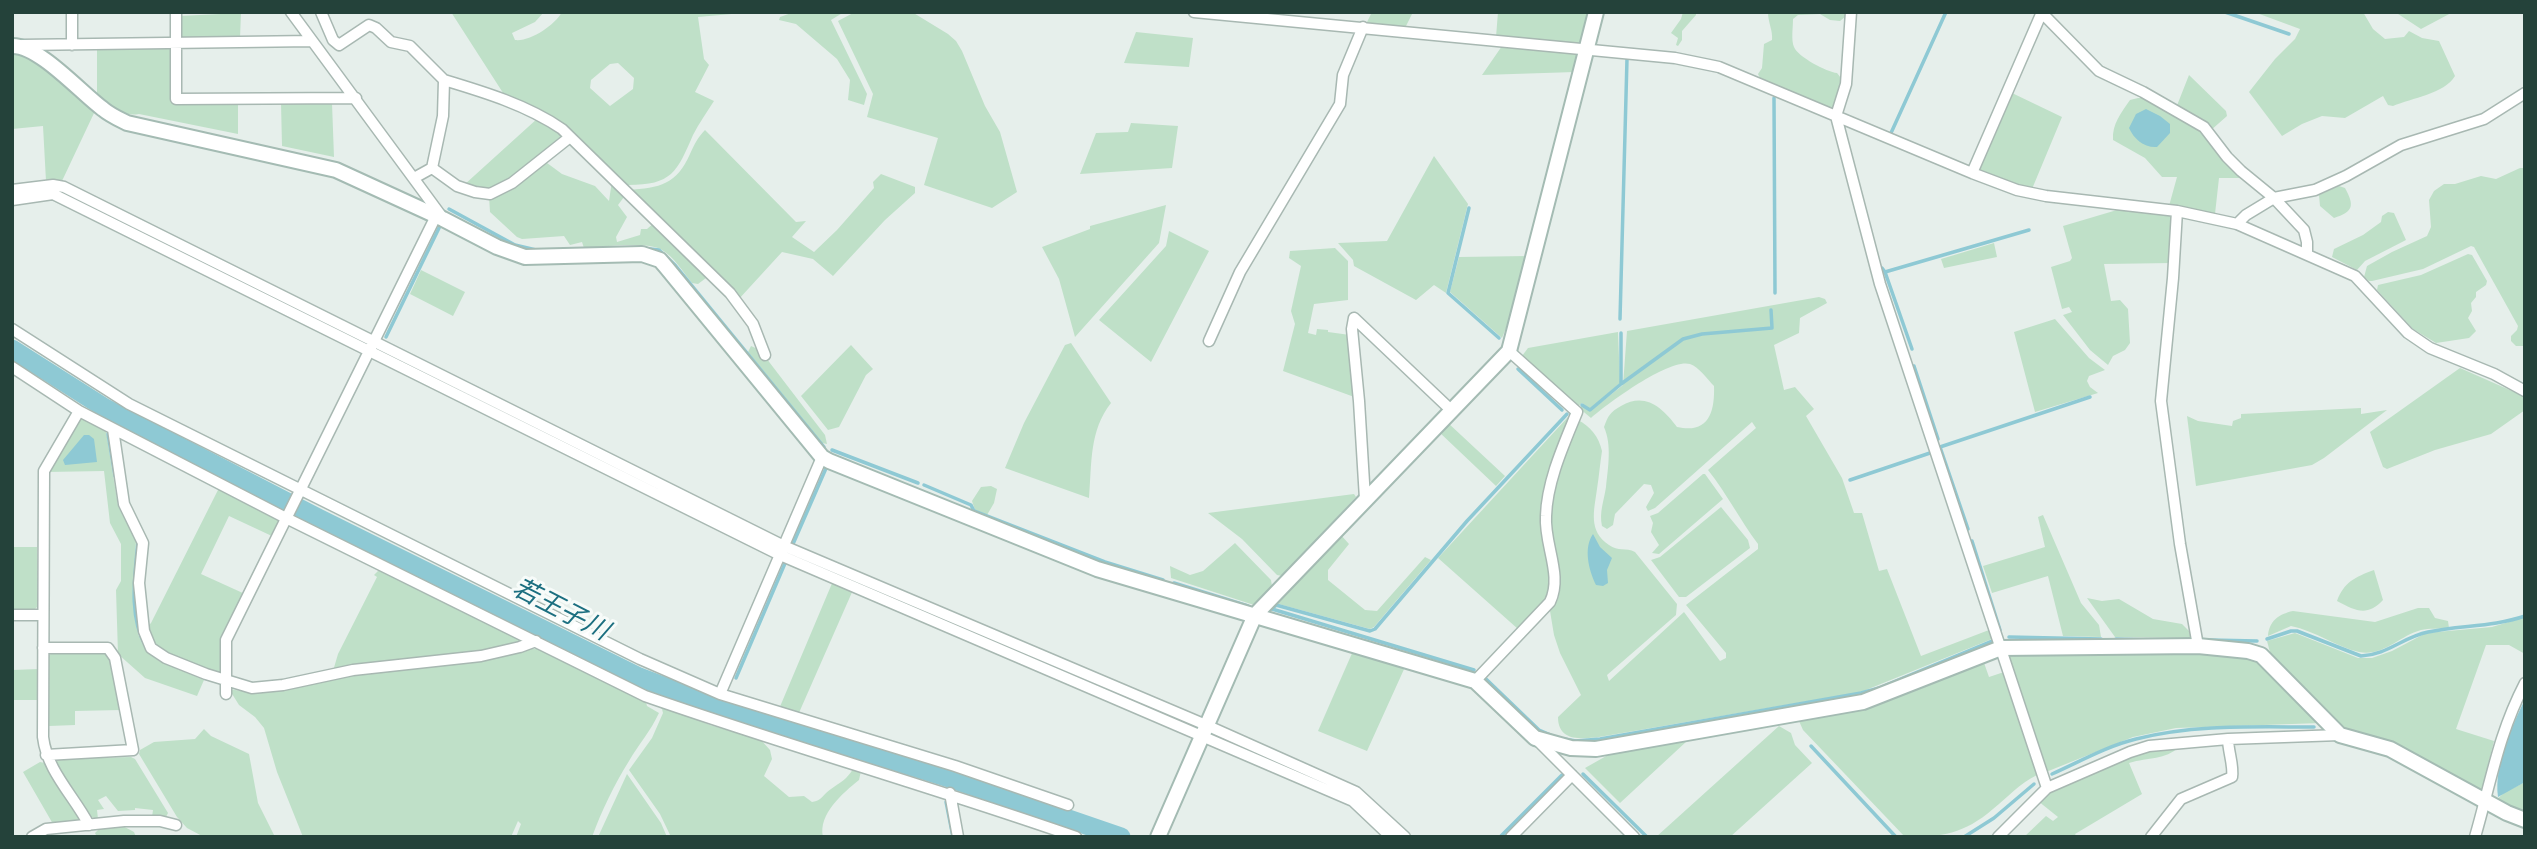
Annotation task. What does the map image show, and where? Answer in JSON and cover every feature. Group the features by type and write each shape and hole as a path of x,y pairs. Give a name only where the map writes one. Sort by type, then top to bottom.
{"street":[{"path":"72,12 72,45"},
{"path":"176,12 177,99 355,98"},
{"path":"291,12 440,217"},
{"path":"321,12 333,40 339,45 369,25 391,42 410,46 444,80 479,91 553,123 730,293 753,324 765,355"},
{"path":"1194,12 1675,58 1719,67 2017,190 2046,196 2177,211 2237,225 2356,276 2408,333 2430,348 2494,374 2525,391"},
{"path":"1159,836 1255,615 1509,351 1596,12"},
{"path":"1851,12 1846,85 1836,116 1880,284 2047,788"},
{"path":"1972,173 2042,12 2099,71 2143,92 2204,127 2241,172 2274,198 2304,230 2306,253"},
{"path":"1209,341 1240,272 1340,104 1343,75 1363,27"},
{"path":"15,46 312,41"},
{"path":"15,46 41,58 104,111 127,123 337,170 440,217 497,247 525,257 642,254 660,260 822,457 1097,569 1475,681 1634,837"},
{"path":"414,178 432,168 443,116 444,80"},
{"path":"2237,225 2246,215 2274,198 2315,190 2401,145 2484,119 2525,93"},
{"path":"432,168 457,186 490,194 512,183 570,137"},
{"path":"12,190 53,184 64,187 374,340 782,550"},
{"path":"12,200 53,194 369,352 782,550 1356,792 1405,837"},
{"path":"2177,211 2161,405 2180,544 2198,646"},
{"path":"226,694 226,640 374,340 440,217"},
{"path":"1365,499 1353,318 1451,410"},
{"path":"12,328 130,404 640,659 720,694 955,766 1068,805"},
{"path":"1475,681 1550,602 1555,592 1556,582 1547,543 1546,515 1562,448 1577,412 1509,351"},
{"path":"12,367 79,411 113,429 645,696 704,718 950,793 1076,837"},
{"path":"79,411 44,471 43,737 46,755 89,825"},
{"path":"113,429 124,504 143,543 139,590 147,640 156,653 252,688 282,685 353,670 481,656 536,641"},
{"path":"720,694 822,457"},
{"path":"12,615 43,615"},
{"path":"1535,738 1571,748 1596,749 1863,702 2001,648 2198,646 2248,651 2261,655 2340,735"},
{"path":"43,648 108,648 111,651 115,658 133,750 46,755"},
{"path":"2475,837 2497,749 2512,707 2525,683"},
{"path":"1204,730 1353,801 1391,837"},
{"path":"1998,837 2047,788 2149,746 2228,739 2340,735 2390,750 2485,802 2525,820"},
{"path":"2151,837 2180,799 2232,777 2228,739"},
{"path":"1511,837 1572,775"},
{"path":"950,793 958,837"},
{"path":"32,837 46,829 124,821 160,821 176,825"}],"green space":[{"path":"451,12 544,12 535,22 512,33 515,40 521,40 542,32 562,12 754,12 698,17 704,59 709,65 695,92 714,101 677,167 664,179 643,184 624,184 570,130 505,96","holes":["618,63 634,78 633,89 610,106 590,88 591,80 610,64"]},
{"path":"794,12 844,12 831,20 867,94 864,105 848,100 850,80 837,59 796,24 779,20 780,17"},
{"path":"855,12 912,12 956,41 985,106 1000,132 1017,192 992,208 924,185 938,138 867,117 873,94 838,21"},
{"path":"1372,12 1413,12 1405,28 1366,24"},
{"path":"1498,12 1590,12 1582,43 1577,44 1496,37"},
{"path":"1683,12 1696,12 1696,15 1682,31 1682,40 1678,46 1678,38 1671,33"},
{"path":"1768,12 1845,12 1845,17 1840,21 1830,20 1820,14 1798,15 1793,19 1793,41 1797,51 1813,63 1837,73 1841,78 1835,107 1831,110 1761,80 1758,74 1762,68 1764,44 1772,40"},
{"path":"2254,12 2363,12 2373,29 2385,39 2404,37 2409,31 2422,38 2439,41 2455,76 2443,87 2427,95 2393,106 2388,105 2383,96 2345,118 2322,116 2282,136 2249,92 2295,39 2300,29"},
{"path":"2395,12 2453,12 2421,29"},
{"path":"241,13 240,38 179,40 179,16"},
{"path":"1136,32 1193,38 1189,67 1124,63"},
{"path":"1502,46 1575,53 1579,57 1575,72 1482,75"},
{"path":"173,48 173,103 238,102 238,134 139,114 127,114 111,107 97,96 97,49"},
{"path":"12,53 29,56 95,111 62,181 46,181 43,126 12,129"},
{"path":"2189,75 2226,111 2227,116 2210,131 2176,108"},
{"path":"2012,93 2062,117 2032,189 1978,172"},
{"path":"2148,98 2201,127 2210,143 2245,178 2219,178 2215,214 2169,206 2177,177 2162,177 2145,158 2113,140 2120,114 2130,100"},
{"path":"281,103 332,103 334,157 282,146"},
{"path":"538,118 565,135 502,187 489,192 464,185"},
{"path":"1131,123 1178,126 1172,168 1080,174 1096,133 1128,132"},
{"path":"705,130 796,222 806,221 792,237 814,252 874,188 873,182 881,174 915,187 915,193 885,220 833,276 813,259 782,252 738,300 628,190 658,186 673,178 685,164 696,141"},
{"path":"1434,156 1468,204 1446,293 1434,285 1416,300 1354,266 1353,260 1338,243 1387,241"},
{"path":"543,160 562,174 595,186 609,201 612,181 624,192 618,205 627,217 616,237 617,242 640,235 641,229 647,229 655,222 706,273 706,278 698,284 692,283 670,257 655,247 624,245 584,248 582,242 570,245 564,236 522,239 517,237 490,212 489,196"},
{"path":"2525,168 2525,346 2516,346 2511,341 2511,336 2518,326 2474,247 2471,246 2423,269 2372,281 2364,277 2367,266 2427,236 2431,227 2429,200 2434,191 2444,184 2455,184 2481,176 2496,179"},
{"path":"2339,186 2345,188 2351,204 2348,211 2334,218 2320,206 2319,195"},
{"path":"1166,205 1159,243 1075,337 1059,279 1042,247 1090,229 1090,226"},
{"path":"2117,210 2172,216 2172,263 2104,264 2111,301 2120,300 2128,309 2130,343 2125,350 2113,356 2108,365 2090,350 2063,315 2072,312 2069,307 2062,309 2051,267 2072,258 2063,226"},
{"path":"2388,212 2394,213 2406,240 2365,261 2357,270 2332,257 2334,249 2363,235 2381,222 2382,216"},
{"path":"1169,231 1209,251 1151,362 1099,320 1166,246"},
{"path":"1994,243 1997,257 1944,268 1941,259"},
{"path":"1335,248 1348,261 1348,300 1314,304 1308,333 1316,335 1317,329 1350,335 1357,398 1283,371 1295,324 1291,311 1301,266 1289,258 1290,251"},
{"path":"2468,254 2472,255 2487,281 2486,285 2476,292 2471,303 2472,311 2468,318 2476,331 2469,338 2436,343 2413,329 2377,290 2378,285 2421,275"},
{"path":"1528,256 1514,308 1502,338 1450,292 1459,257"},
{"path":"421,270 465,292 453,316 410,294"},
{"path":"1819,297 1827,303 1800,318 1799,333 1774,345 1784,390 1795,387 1814,409 1806,416 1842,478 1854,513 1862,513 1879,571 1887,569 1921,656 1989,630 1992,639 1861,692 1599,737 1579,738 1566,735 1559,725 1558,717 1581,695 1554,635 1550,611 1558,599 1560,589 1549,516 1559,468 1578,420 1593,432 1602,451 1594,513 1598,533 1612,547 1635,552 1677,604 1676,615 1607,675 1609,681 1684,612 1720,661 1726,658 1726,653 1686,605 1758,549 1758,544 1708,470 1756,428 1752,422 1655,508 1648,511 1646,507 1654,493 1651,485 1644,484 1615,514 1613,525 1607,529 1602,526 1601,511 1609,457 1604,427 1608,417 1614,410 1630,402 1645,401 1659,408 1677,427 1688,428 1703,424 1711,413 1714,386 1697,368 1690,364 1680,364 1668,368 1639,384 1591,418 1579,408 1582,406 1590,411 1623,385 1627,331"},
{"path":"2055,319 2089,358 2105,370 2089,376 2087,381 2098,393 2035,412 2014,332"},
{"path":"1618,332 1620,383 1590,409 1582,403 1577,407 1522,356 1528,348"},
{"path":"1071,343 1111,403 1095,436 1089,498 1005,468 1024,423 1065,345"},
{"path":"851,345 873,369 866,375 839,427 828,430 801,396"},
{"path":"751,346 760,350 825,435 827,444 822,443 748,352"},
{"path":"2460,368 2521,395 2525,398 2525,410 2491,434 2435,450 2387,469 2383,467 2370,432"},
{"path":"2361,408 2361,414 2387,410 2312,465 2196,486 2187,416 2198,421 2232,426 2233,421 2241,418 2241,414"},
{"path":"1568,417 1570,419 1542,515 1544,547 1552,581 1548,598 1518,629 1438,558"},
{"path":"81,418 106,431 118,506 136,541 133,593 138,634 145,649 159,661 204,680 197,696 145,678 118,654 116,590 121,581 121,544 110,523 104,471 47,472"},
{"path":"1447,422 1505,476 1496,486 1438,431"},
{"path":"1703,474 1723,499 1659,554 1652,553 1659,545 1651,532 1653,523 1650,516 1658,513"},
{"path":"991,486 997,489 994,503 987,515 975,510 972,501 981,487"},
{"path":"219,488 280,519 281,522 274,537 229,516 201,574 245,594 223,637 223,674 219,675 163,653 157,649 146,628 151,623"},
{"path":"1354,494 1356,497 1282,576 1277,575 1242,539 1208,513"},
{"path":"1721,507 1748,540 1750,548 1686,597 1679,597 1651,560 1660,557"},
{"path":"2043,515 2081,603 2099,625 2101,637 2063,636 2048,576 1992,593 1983,566 2045,547 2038,517"},
{"path":"1340,534 1349,544 1328,570 1328,580 1365,610 1377,611 1425,557 1431,560 1370,629 1275,603"},
{"path":"1235,543 1271,580 1272,586 1254,605 1171,578 1170,566 1190,575 1203,571"},
{"path":"12,547 37,547 38,606 34,610 12,610"},
{"path":"379,570 523,641 479,654 333,671 338,654 377,577 374,575"},
{"path":"2374,570 2383,600 2372,609 2361,611 2337,601 2351,581"},
{"path":"833,581 853,590 798,715 779,709"},
{"path":"2087,598 2102,601 2119,599 2153,619 2182,624 2190,632 2191,638 2115,637"},
{"path":"2418,608 2429,608 2435,618 2448,621 2449,628 2421,630 2383,649 2368,653 2351,650 2291,626 2268,636 2270,626 2276,619 2293,611 2375,622"},
{"path":"2525,617 2525,654 2509,645 2486,645 2456,729 2494,741 2482,789 2475,791 2405,749 2355,733 2339,724 2271,656 2267,641 2295,633 2358,658 2372,658 2426,633 2492,627"},
{"path":"541,649 645,699 647,706 659,713 618,779 592,837 516,837 521,824 518,821 511,837 303,837 277,772 264,728 239,705 229,689 254,693 287,689 353,675 483,661"},
{"path":"1353,651 1405,667 1367,751 1318,731"},
{"path":"107,652 111,656 121,710 75,711 75,725 49,726 48,656 52,653"},
{"path":"2007,656 2246,656 2269,671 2321,723 2176,728 2133,737 2046,772"},
{"path":"1983,660 1989,677 2004,672 2037,775 1962,829 1930,836 1905,837 1803,730 1799,721"},
{"path":"39,669 39,700 12,700 12,670"},
{"path":"652,702 710,725 761,740 770,750 772,759 764,776 789,797 804,796 812,802 818,800 853,769 861,771 859,780 828,812 822,828 823,837 671,837 660,814 629,770 652,738 663,713 662,709"},
{"path":"1779,726 1791,733 1795,745 1812,763 1730,837 1656,837"},
{"path":"204,729 211,736 249,754 258,803 275,837 204,837 187,828 177,817 139,754 140,750 154,742 195,739"},
{"path":"1687,741 1620,803 1585,768 1608,755"},
{"path":"2179,747 2162,756 2129,763 2142,794 2075,834 2077,837 2024,837 2046,816 2053,821 2058,817 2038,801 2045,795 2127,759"},
{"path":"57,759 135,759 168,813 166,817 152,817 153,810 135,808 118,811 106,796 98,800 104,809 97,810 98,819 91,817 55,762"},
{"path":"40,762 45,763 80,818 79,821 53,824 23,772"},
{"path":"627,774 661,823 667,837 598,837"},
{"path":"2525,782 2525,814 2495,801 2505,792"},
{"path":"121,825 134,832 136,837 97,837 95,833 101,827"}],"water":[{"path":"2146,109 2170,124 2170,133 2157,147 2140,142 2129,128 2136,114"},
{"path":"84,435 94,439 97,462 65,465 63,460"},
{"path":"1593,534 1600,547 1612,558 1607,570 1608,583 1603,586 1596,585 1589,566 1588,546"},
{"path":"2525,699 2525,782 2498,797 2501,759"}],"waterway":[{"path":"1891,133 1946,12"},
{"path":"2225,12 2289,34"},
{"path":"1620,319 1627,59"},
{"path":"1774,98 1775,293"},
{"path":"59,190 367,344"},
{"path":"1469,208 1448,293 1499,338"},
{"path":"449,209 515,245 536,250"},
{"path":"386,337 440,226"},
{"path":"1885,272 2029,230"},
{"path":"642,248 659,250 675,265 824,447"},
{"path":"1882,268 1912,349"},
{"path":"1582,405 1590,410 1683,339 1702,334 1772,328 1771,310"},
{"path":"1621,333 1621,383"},
{"name":"若王子川","path":"12,349 105,408 318,518 639,677 710,704 952,779 1121,837"},
{"path":"377,349 507,413"},
{"path":"1914,366 1938,439"},
{"path":"1518,369 1562,410"},
{"path":"1968,529 1940,447 2090,397"},
{"name":"若王子川","path":"105,408 107,418"},
{"path":"1272,609 1276,605 1370,631 1375,629 1467,521 1567,414"},
{"path":"108,434 115,476"},
{"path":"832,450 918,483"},
{"path":"1850,480 1930,453"},
{"path":"793,544 827,466"},
{"path":"645,482 735,527"},
{"path":"924,485 971,505 974,511 1105,562 1163,580"},
{"path":"121,508 132,528"},
{"path":"138,541 134,581 135,609 140,635 146,647"},
{"path":"1972,541 2000,630"},
{"path":"736,678 786,561"},
{"path":"1174,583 1248,606"},
{"path":"911,605 1198,729"},
{"path":"1272,609 1474,670"},
{"path":"2267,639 2297,631 2361,656 2379,653 2428,632 2525,616"},
{"name":"若王子川","path":"545,639 554,635"},
{"path":"2009,637 2101,639"},
{"path":"2116,639 2149,640"},
{"path":"2210,640 2257,641"},
{"path":"1564,739 1600,739 1861,693 1992,641"},
{"path":"1486,679 1539,730 1553,736"},
{"name":"若王子川","path":"723,708 726,702"},
{"path":"2052,774 2114,746 2158,734 2225,727 2314,727"},
{"path":"1210,733 1267,758"},
{"path":"1811,746 1896,837"},
{"path":"1583,774 1647,837"},
{"path":"1500,837 1562,775"},
{"name":"若王子川","path":"951,785 952,779"},
{"path":"1964,837 1994,818 2034,784"},
{"path":"946,802 953,837"}]}
